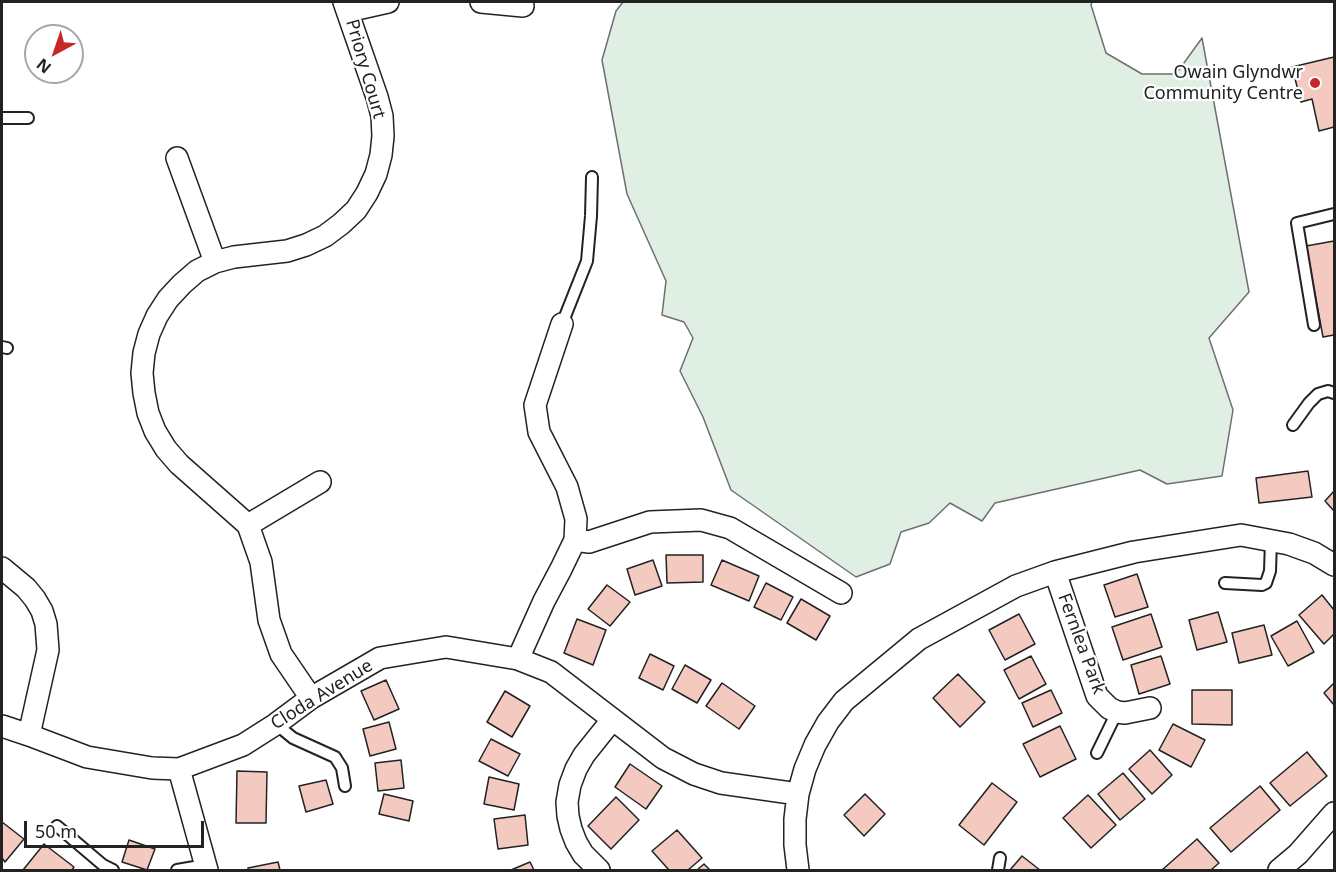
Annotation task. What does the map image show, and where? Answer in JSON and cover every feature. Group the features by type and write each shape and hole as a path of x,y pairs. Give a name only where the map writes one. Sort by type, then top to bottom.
{"street":[{"name":"Priory Court","path":"311,698 281,654 269,620 261,562 248,525 178,464 156,431 148,413 144,393 142,373 144,353 149,334 168,299 197,271 214,262 234,257 287,251 306,245 325,236 356,210 376,174 383,136 382,116 377,97 346,6 388,2"},
{"path":"481,2 523,6"},
{"path":"177,158 214,262"},
{"path":"518,659 574,540 576,519 567,487 539,432 535,405 562,324"},
{"path":"248,525 320,482"},
{"path":"574,540 589,542 650,522 700,520 730,528 841,593"},
{"path":"798,870 795,819 798,794 815,745 828,722 844,701 920,639 1016,586 1055,572 1134,552 1241,535 1289,544 1314,553 1335,565"},
{"path":"2,568 26,588 35,599 46,624 48,650 29,735"},
{"name":"Fernlea Park","path":"1055,572 1097,696 1109,708 1125,713 1150,708"},
{"name":"Cloda Avenue","path":"2,726 87,757 152,768 179,769 243,745 311,698 380,658 446,647 518,659 551,672 663,758 694,774 721,783 798,794"},
{"path":"598,870 583,854 576,842 569,823 567,802 570,785 584,754 612,720"},
{"path":"179,769 206,868"},
{"path":"1279,870 1298,854 1335,813"}],"lane":[{"path":"2,118 28,118"},
{"path":"562,324 587,261 592,177"},
{"path":"1314,325 1298,223 1335,214"},
{"path":"1293,425 1318,394 1328,391 1335,393"},
{"path":"1225,583 1262,585 1266,583 1270,571 1271,540"},
{"path":"1097,753 1117,711"},
{"path":"276,724 293,738 335,757 342,768 345,786"},
{"path":"57,826 103,865 113,870"},
{"path":"998,870 1000,858"},
{"path":"177,870 206,868"}],"green space":[{"path":"623,2 1092,2 1106,53 1142,74 1176,74 1202,38 1249,292 1209,338 1233,410 1222,476 1167,484 1140,470 995,503 982,521 950,503 929,523 901,532 890,564 856,577 731,490 703,417 680,371 693,338 684,322 662,315 666,281 627,194 602,60 616,11"}],"building":[{"name":"Owain Glyndwr Community Centre","path":"1334,57 1334,127 1319,131 1312,99 1301,102 1292,67"},
{"path":"1334,241 1334,335 1323,337 1306,246"},
{"path":"1308,471 1312,497 1259,503 1256,478"},
{"path":"1334,491 1334,511 1325,501"},
{"path":"666,555 703,555 703,582 667,583"},
{"path":"653,560 662,586 635,595 627,569"},
{"path":"722,560 759,576 749,601 711,585"},
{"path":"1137,574 1148,607 1115,617 1104,585"},
{"path":"766,583 793,597 781,620 754,607"},
{"path":"607,585 630,602 610,626 588,609"},
{"path":"1322,595 1334,610 1334,634 1324,644 1299,615"},
{"path":"801,599 830,616 816,640 787,623"},
{"path":"1218,612 1227,642 1197,650 1189,620"},
{"path":"1019,614 1035,644 1005,660 989,630"},
{"path":"1151,614 1162,647 1123,660 1112,627"},
{"path":"577,619 606,630 593,665 564,653"},
{"path":"1297,621 1314,652 1288,666 1271,636"},
{"path":"1264,625 1272,655 1239,663 1232,633"},
{"path":"650,654 674,666 663,690 639,678"},
{"path":"1031,656 1046,684 1019,699 1004,670"},
{"path":"1161,656 1170,684 1139,694 1131,665"},
{"path":"685,665 711,680 697,703 672,689"},
{"path":"958,674 985,702 960,727 933,698"},
{"path":"386,680 399,709 374,720 361,691"},
{"path":"722,683 755,706 739,729 706,706"},
{"path":"1334,683 1334,705 1324,693"},
{"path":"1051,690 1062,713 1033,727 1022,703"},
{"path":"1192,690 1232,690 1232,725 1192,724"},
{"path":"505,691 530,706 512,737 487,722"},
{"path":"389,722 396,749 370,756 363,729"},
{"path":"1173,724 1205,740 1191,767 1159,750"},
{"path":"1060,726 1076,759 1040,777 1023,744"},
{"path":"491,739 520,754 508,776 479,761"},
{"path":"1150,750 1172,775 1152,794 1129,769"},
{"path":"1307,752 1327,776 1290,806 1270,783"},
{"path":"401,760 404,788 378,791 375,763"},
{"path":"630,764 662,786 646,809 615,787"},
{"path":"237,771 267,772 266,823 236,823"},
{"path":"1123,773 1145,799 1120,820 1098,794"},
{"path":"489,777 519,784 514,810 484,804"},
{"path":"326,780 333,804 306,812 299,786"},
{"path":"992,783 1017,802 984,845 959,825"},
{"path":"1260,786 1280,810 1231,852 1210,828"},
{"path":"384,794 413,801 409,821 379,814"},
{"path":"865,794 885,814 864,836 844,815"},
{"path":"1088,795 1116,825 1091,848 1063,818"},
{"path":"616,797 639,820 611,849 588,826"},
{"path":"525,815 528,845 498,849 494,819"},
{"path":"2,822 24,839 5,862 2,858"},
{"path":"677,830 702,858 688,870 669,870 652,851"},
{"path":"1197,839 1219,863 1211,870 1162,870"},
{"path":"129,840 155,849 147,870 122,862"},
{"path":"44,844 74,867 72,870 23,870"},
{"path":"1022,856 1040,870 1010,870"},
{"path":"278,862 280,870 248,870 248,868"},
{"path":"530,862 534,870 511,870"},
{"path":"704,864 710,870 697,870"}],"place":[{"name":"Owain Glyndwr Community Centre","path":"1315,83"}]}
